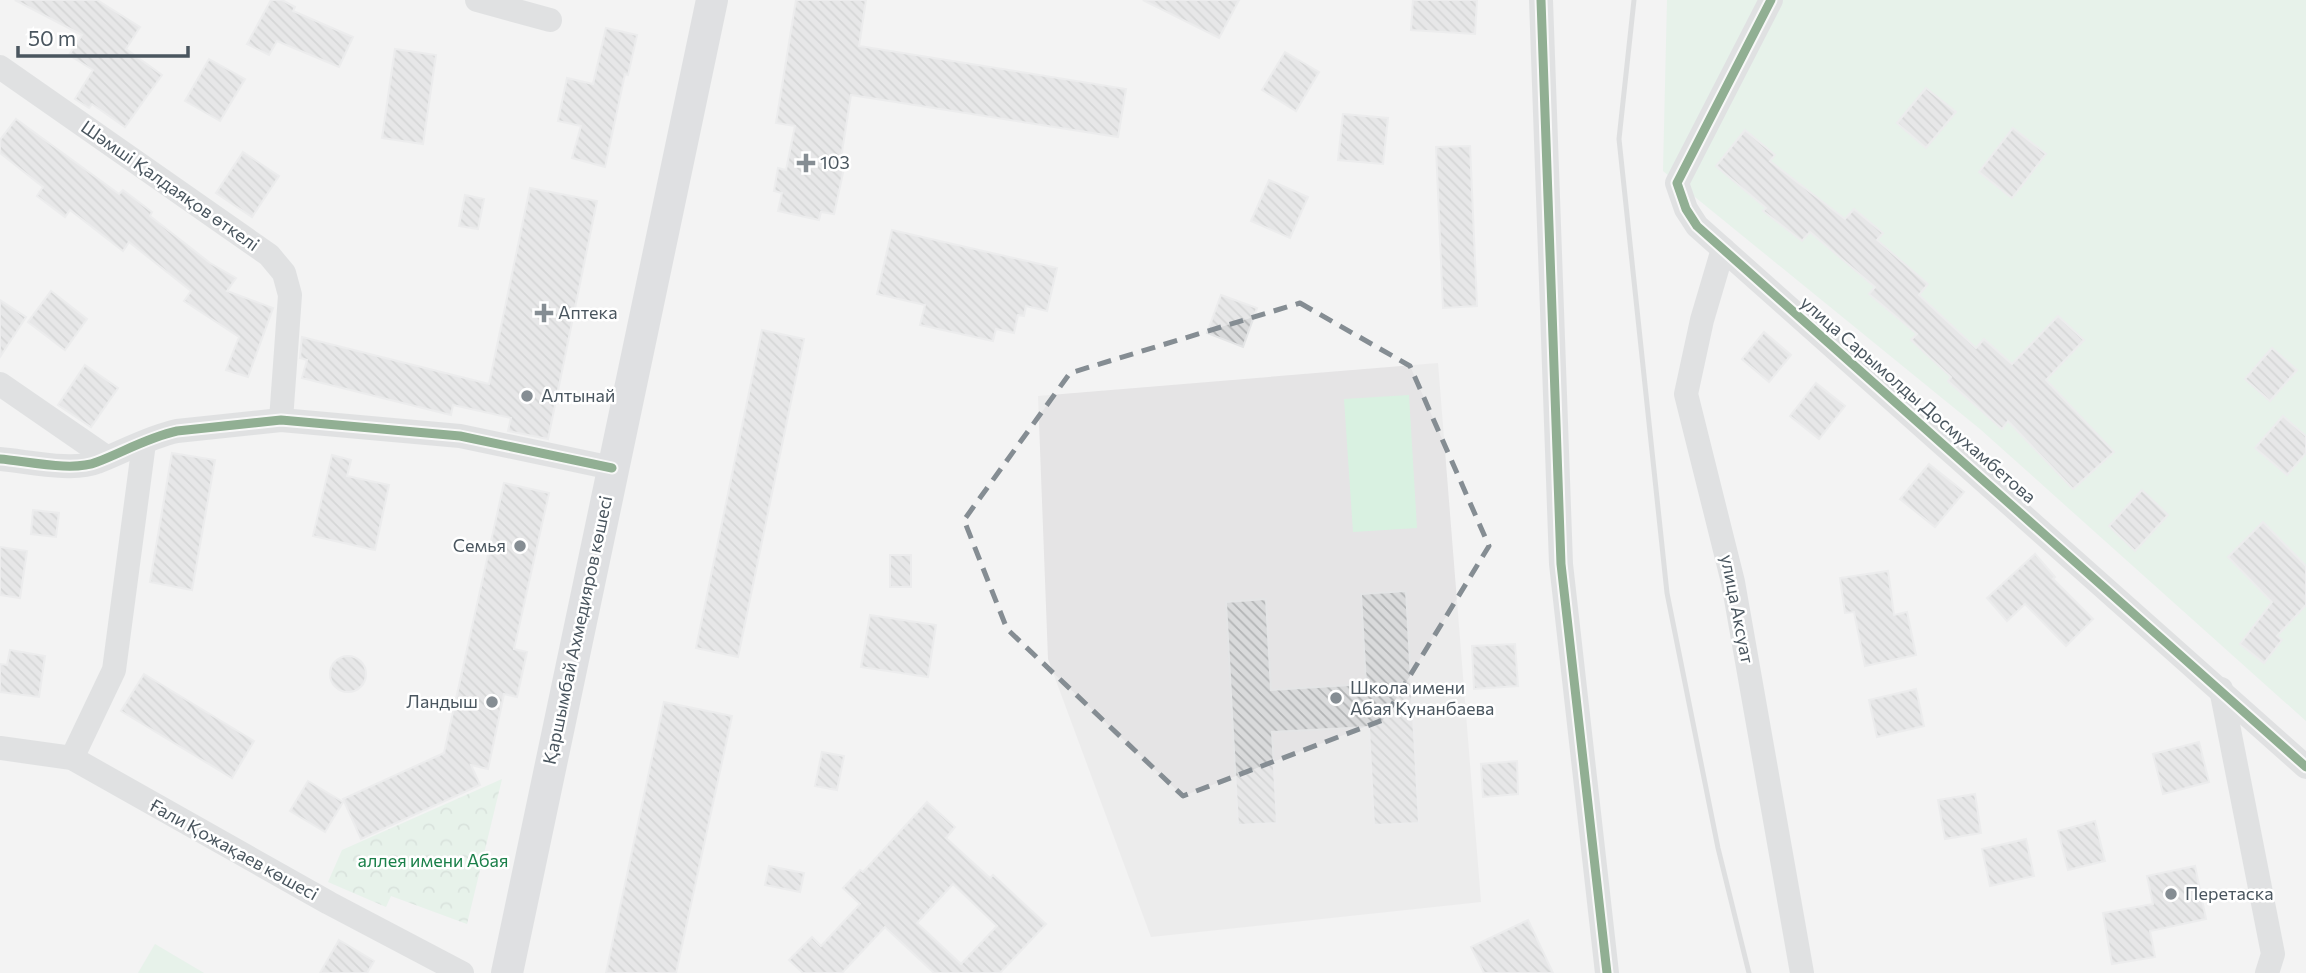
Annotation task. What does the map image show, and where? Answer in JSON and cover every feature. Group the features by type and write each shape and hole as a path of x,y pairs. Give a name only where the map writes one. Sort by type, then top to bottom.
{"main road":[{"name":"Қаршымбай Ахмедияров көшесі","path":"507,973 712,0"}],"street":[{"path":"477,0 551,20"},
{"path":"1541,0 1561,564 1606,973"},
{"name":"улица Сарымолды Досмухамбетова","path":"1771,0 1677,183 1686,209 1697,226 2306,767"},
{"name":"Шәмші Қалдаяқов өткелі","path":"0,68 269,255 284,274 290,295 281,420"},
{"name":"улица Аксуат","path":"1723,249 1702,320 1686,394 1734,582 1802,973"},
{"path":"0,384 106,457"},
{"path":"0,459 77,466 96,463 160,435 177,431 281,420 460,436 612,468"},
{"path":"72,758 114,670 144,443"},
{"path":"2221,689 2273,954 2267,973"},
{"name":"Ғали Қожақаев көшесі","path":"0,748 72,758 315,896 462,973"}],"highlighted area":[{"path":"1300,303 1410,366 1489,546 1383,720 1183,796 1007,629 964,520 1070,373"}],"shaded area":[{"path":"1438,363 1481,902 1151,937 1048,659 1038,396"}],"green space":[{"path":"1667,0 2306,0 2306,721 1980,429 1663,171"},
{"path":"1409,395 1417,528 1353,532 1344,399"},
{"name":"аллея имени Абая","path":"502,779 467,924 391,896 386,907 328,882 342,850"},
{"path":"155,944 204,973 138,973"}],"building":[{"path":"15,0 97,0 140,27 126,49 162,75 125,127 92,104 89,108 75,99 93,70 69,55 82,35"},
{"path":"271,0 282,0 295,7 293,11 353,37 339,67 277,41 269,55 247,44"},
{"path":"796,0 866,0 859,46 1126,89 1118,137 851,95 841,158 846,159 834,214 821,212 819,220 778,211 782,193 774,191 778,168 786,170 795,126 776,123"},
{"path":"1143,0 1239,0 1219,38"},
{"path":"1413,0 1477,0 1475,34 1411,30"},
{"path":"606,28 637,35 628,75 625,74 605,167 572,158 581,126 558,121 567,78 593,84"},
{"path":"395,49 436,55 423,144 382,138"},
{"path":"1285,52 1319,72 1296,111 1262,90"},
{"path":"209,59 245,79 220,121 185,101"},
{"path":"1926,88 1956,112 1926,148 1897,123"},
{"path":"1343,114 1388,118 1383,164 1338,160"},
{"path":"16,119 119,194 123,190 152,212 150,216 210,263 236,278 227,291 273,308 248,377 226,370 239,337 184,301 191,291 129,242 123,251 70,210 65,217 37,196 43,187 0,153 0,140"},
{"path":"2013,128 2046,154 2012,198 1979,172"},
{"path":"1745,130 1775,155 1770,161 1845,219 1854,209 1883,233 1877,240 1928,284 1919,295 1976,348 1984,339 2012,364 2058,316 2084,340 2046,380 2114,452 2073,489 2008,421 2002,429 1948,381 1951,377 1911,340 1917,334 1869,294 1875,287 1810,232 1802,241 1763,211 1766,208 1716,166"},
{"path":"1470,146 1477,306 1443,308 1436,147"},
{"path":"243,152 279,176 252,217 216,193"},
{"path":"1269,180 1308,197 1290,238 1251,221"},
{"path":"530,188 597,201 548,439 508,431 511,418 453,405 451,415 302,378 307,360 300,358 302,337 489,384"},
{"path":"465,195 484,199 478,229 459,226"},
{"path":"892,230 1057,268 1047,311 1026,306 1024,316 1018,315 1014,333 996,329 993,341 920,325 925,305 877,294"},
{"path":"51,291 87,319 65,350 28,322"},
{"path":"1221,295 1257,308 1243,347 1207,333"},
{"path":"0,300 26,317 0,357"},
{"path":"762,330 804,339 738,657 696,648"},
{"path":"1764,332 1791,355 1769,382 1742,359"},
{"path":"2272,348 2297,370 2270,401 2245,379"},
{"path":"85,365 118,388 91,427 58,405"},
{"path":"1816,383 1845,406 1819,439 1790,416"},
{"path":"2283,416 2306,436 2306,453 2287,475 2255,448"},
{"path":"172,453 215,460 192,590 150,582"},
{"path":"332,455 351,460 347,476 389,485 375,550 313,536"},
{"path":"1929,464 1964,492 1935,527 1900,499"},
{"path":"504,483 549,493 514,649 527,652 517,697 504,694 488,769 471,765 480,785 361,839 343,799 444,753"},
{"path":"2142,490 2168,515 2135,551 2109,526"},
{"path":"33,510 59,513 56,537 31,534"},
{"path":"2263,522 2306,566 2306,605 2277,636 2282,640 2264,663 2240,644 2272,602 2228,557"},
{"path":"0,547 27,551 20,598 0,595"},
{"path":"2035,554 2055,577 2053,579 2093,619 2066,646 2025,604 2007,621 1987,598"},
{"path":"890,555 911,555 911,587 890,587"},
{"path":"1888,571 1894,615 1907,612 1916,655 1865,666 1854,612 1845,613 1840,578"},
{"path":"1406,591 1419,823 1374,825 1369,727 1272,732 1277,823 1238,825 1226,602 1266,599 1271,690 1366,684 1361,594"},
{"path":"870,615 936,625 928,677 861,667"},
{"path":"1515,644 1518,686 1474,689 1472,646"},
{"path":"10,650 45,656 39,697 0,692 0,664 7,665"},
{"path":"348,656 361,661 366,674 361,687 348,692 335,687 330,674 335,661"},
{"path":"144,674 254,741 232,778 121,711"},
{"path":"1916,689 1924,726 1877,737 1869,700"},
{"path":"664,702 732,716 676,973 606,973"},
{"path":"2199,742 2209,782 2163,794 2153,754"},
{"path":"822,752 844,756 837,790 815,786"},
{"path":"1517,761 1518,794 1483,797 1481,764"},
{"path":"308,781 343,802 325,832 290,811"},
{"path":"1975,794 1981,833 1945,839 1938,800"},
{"path":"927,802 955,827 946,838 990,878 993,875 1046,924 1000,973 934,973 885,927 842,973 803,973 789,960 812,937 821,946 860,904 843,888 860,870 863,872","holes":["953,884 997,926 961,964 917,923"]},
{"path":"2095,821 2105,861 2068,870 2058,831"},
{"path":"2026,839 2034,876 1990,886 1982,849"},
{"path":"769,866 804,873 800,892 765,885"},
{"path":"2195,866 2206,919 2150,931 2155,957 2112,964 2103,913 2153,904 2147,876"},
{"path":"1528,920 1553,973 1484,973 1471,947"},
{"path":"339,940 374,961 367,973 320,973"}],"railway":[{"path":"1634,0 1619,139 1667,593 1718,848 1749,973"}],"cycle path":[{"path":"1541,0 1561,564 1607,973"},
{"path":"1771,0 1677,183 1686,209 1697,226 2306,767"},
{"path":"0,459 63,466 87,465 177,431 281,420 460,436 612,468"}],"place":[{"name":"103","path":"806,163"},
{"name":"Аптека","path":"544,313"},
{"name":"Алтынай","path":"527,396"},
{"name":"Семья","path":"520,546"},
{"name":"Школа имени Абая Кунанбаева","path":"1336,698"},
{"name":"Ландыш","path":"492,702"},
{"name":"Перетаска","path":"2171,894"}]}
